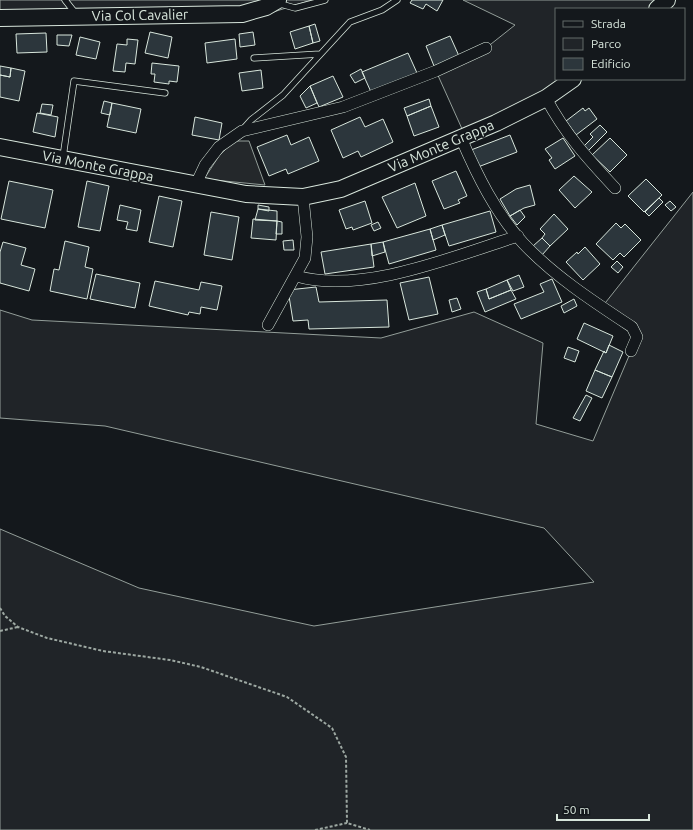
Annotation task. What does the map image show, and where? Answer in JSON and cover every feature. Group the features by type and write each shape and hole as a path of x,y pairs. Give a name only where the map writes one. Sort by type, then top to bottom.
{"street":[{"path":"658,8 667,0"},
{"name":"Via Col Cavalier","path":"0,18 242,14 276,1"},
{"path":"196,184 205,165 219,147 242,131 343,107 436,71 486,48"},
{"name":"Via Monte Grappa","path":"0,147 246,194 303,198 341,189 461,138 546,98 572,80"},
{"path":"546,98 575,145 616,188"},
{"path":"461,138 476,174 493,203 518,236 545,264 632,327 637,337 631,351"},
{"path":"268,325 305,258 307,244 303,198"},
{"path":"296,276 318,282 331,282 384,276 445,261 518,236"}],"lane":[{"path":"65,0 77,16"},
{"path":"276,1 295,8 325,0"},
{"path":"242,131 251,120 284,95 350,22 382,10 397,0"},
{"path":"254,58 320,54"},
{"path":"63,159 74,81 165,93"}],"path":[{"path":"0,608 5,616 18,627 47,638 103,651 170,660 201,668 287,697 332,728 346,757 347,823"},
{"path":"0,631 18,627"},
{"path":"315,830 347,823 370,830"}],"green space":[{"path":"0,0 311,0 264,15 0,24"},
{"path":"463,0 672,0 662,8 555,8 555,80 577,80 467,140 436,71 486,48 515,25"},
{"path":"693,192 693,830 0,830 0,529 139,588 314,626 594,582 544,528 105,426 0,418 0,310 32,320 381,338 474,312 543,343 536,424 593,441 637,337 602,307"}],"shaded area":[{"path":"234,141 249,141 265,185 204,179 219,156"}],"building":[{"path":"412,0 443,0 437,11 426,4 423,9 410,3"},
{"path":"315,24 320,41 313,43 309,26"},
{"path":"309,26 313,43 295,49 290,32"},
{"path":"150,32 172,37 168,58 145,53"},
{"path":"253,32 255,45 240,47 239,34"},
{"path":"46,33 47,52 17,53 16,34"},
{"path":"57,35 72,35 69,46 57,45"},
{"path":"450,36 459,56 434,66 426,46"},
{"path":"80,37 100,42 96,59 76,55"},
{"path":"127,39 138,40 135,64 126,63 125,72 113,71 117,44 127,45"},
{"path":"235,39 237,59 207,63 205,43"},
{"path":"408,53 417,73 371,92 362,72"},
{"path":"152,63 179,66 177,82 169,81 169,84 154,82 155,74 151,74"},
{"path":"0,66 11,68 10,77 0,75"},
{"path":"11,68 25,71 19,101 0,97 0,75 10,77"},
{"path":"361,69 365,78 355,83 350,75"},
{"path":"261,70 263,88 242,91 239,73"},
{"path":"333,76 343,97 319,107 310,86"},
{"path":"310,86 317,103 306,108 300,96"},
{"path":"429,99 431,106 407,116 404,108"},
{"path":"104,101 112,103 110,115 101,113"},
{"path":"112,103 141,109 136,133 107,127"},
{"path":"42,104 53,105 51,115 40,113"},
{"path":"431,106 439,127 414,136 407,116"},
{"path":"583,108 585,111 589,108 597,119 576,135 566,121"},
{"path":"37,113 58,117 55,137 33,132"},
{"path":"195,117 222,123 219,140 192,135"},
{"path":"360,117 365,127 383,119 393,142 361,157 358,151 343,158 331,130"},
{"path":"600,125 607,132 588,151 583,147 593,137 590,134"},
{"path":"287,135 291,145 309,137 319,161 288,174 286,169 269,176 257,147"},
{"path":"510,135 517,152 478,167 471,150"},
{"path":"563,138 575,156 555,169 549,160 552,158 545,149"},
{"path":"610,138 627,155 610,172 592,155"},
{"path":"456,171 467,196 458,200 460,203 444,209 432,181"},
{"path":"574,176 592,192 575,208 559,190"},
{"path":"646,179 662,195 644,212 628,196"},
{"path":"9,181 53,190 45,228 1,219"},
{"path":"87,181 109,186 100,231 78,227"},
{"path":"415,183 426,216 397,228 382,197"},
{"path":"530,185 535,205 524,208 510,216 500,199 516,189"},
{"path":"159,196 182,201 173,247 149,242"},
{"path":"659,198 663,202 649,216 645,212"},
{"path":"365,201 372,223 353,230 352,227 346,229 339,210"},
{"path":"670,201 676,207 671,211 665,205"},
{"path":"120,205 141,210 137,231 126,229 128,222 117,220"},
{"path":"258,205 269,207 269,211 258,209"},
{"path":"258,209 277,211 277,221 255,220"},
{"path":"520,210 525,217 517,225 510,216"},
{"path":"490,211 496,232 449,246 442,225"},
{"path":"211,212 239,217 232,260 204,255"},
{"path":"554,214 568,229 550,246 542,238 545,234 540,229"},
{"path":"253,219 277,221 276,240 251,238"},
{"path":"277,221 282,222 282,234 276,234"},
{"path":"378,222 381,228 374,231 371,225"},
{"path":"616,223 621,228 625,224 641,240 624,257 620,253 613,260 596,244"},
{"path":"442,225 445,235 433,240 430,229"},
{"path":"430,229 436,250 389,264 383,242"},
{"path":"542,238 550,246 542,255 533,246"},
{"path":"293,240 294,250 284,250 283,241"},
{"path":"65,241 89,247 85,267 93,269 87,299 50,291 54,269 59,270"},
{"path":"3,242 26,248 21,265 35,269 29,291 0,283 0,252"},
{"path":"383,242 385,252 372,256 371,244"},
{"path":"371,244 374,267 325,274 321,252"},
{"path":"585,247 600,264 583,280 566,262"},
{"path":"617,261 623,267 618,273 611,267"},
{"path":"96,274 140,283 135,308 90,299"},
{"path":"519,275 524,287 513,291 507,280"},
{"path":"429,277 438,314 409,320 400,283"},
{"path":"552,279 562,302 521,319 514,304 544,292 540,284"},
{"path":"507,280 511,290 489,299 486,289"},
{"path":"155,281 199,290 201,282 222,286 217,310 201,307 200,314 189,312 188,315 149,306"},
{"path":"316,287 319,302 387,300 389,327 309,329 308,320 293,321 288,290"},
{"path":"486,289 489,299 511,290 516,299 485,312 477,292"},
{"path":"457,298 461,309 452,312 449,300"},
{"path":"574,299 577,306 564,313 561,306"},
{"path":"584,323 613,336 606,353 577,339"},
{"path":"609,345 623,352 612,377 595,370 604,351 606,353"},
{"path":"568,347 579,351 575,362 564,358"},
{"path":"595,370 612,377 602,398 586,391"},
{"path":"586,395 592,398 580,421 573,418"}]}
